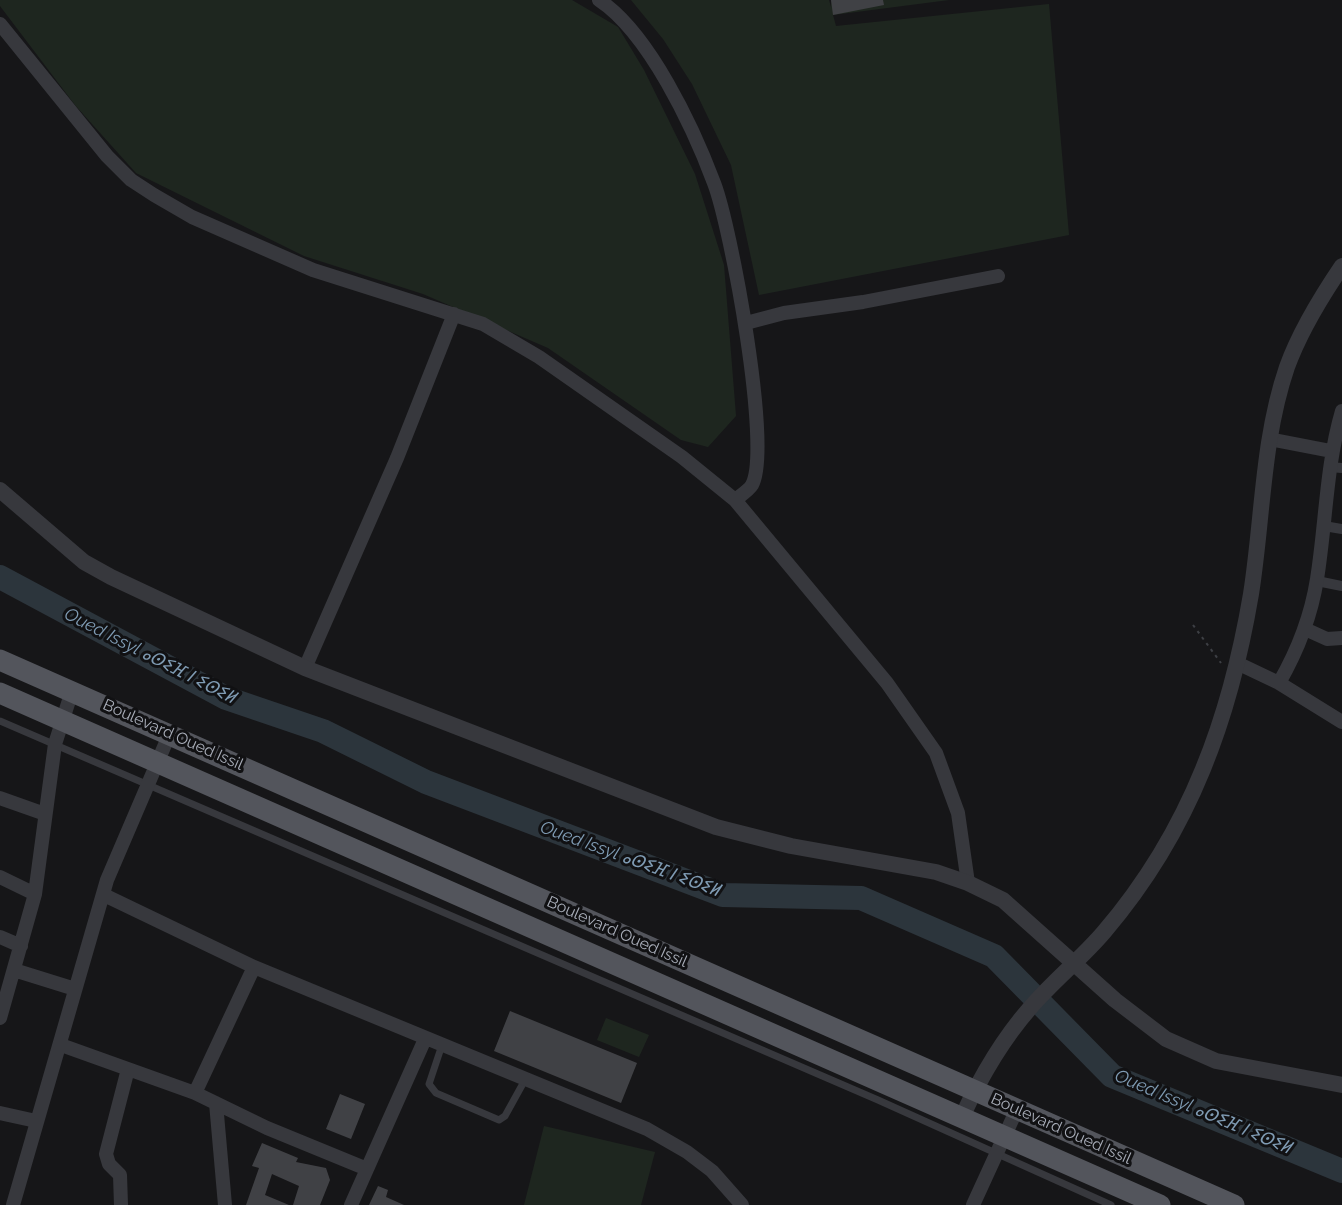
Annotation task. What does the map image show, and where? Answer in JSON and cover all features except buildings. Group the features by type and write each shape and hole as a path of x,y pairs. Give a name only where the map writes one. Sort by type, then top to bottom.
{"main road":[{"name":"Boulevard Oued Issil","path":"0,660 1234,1205"},
{"name":"Boulevard Oued Issil","path":"0,693 1004,1134 1160,1205"}],"street":[{"path":"599,0 619,14 651,56 703,156 723,210 746,323 754,388 756,469 752,486 735,500"},
{"path":"0,24 107,156 131,180 154,195 192,217 313,270 483,324 538,357 682,457 735,500 887,683 936,753 958,813 969,883"},
{"path":"962,1117 974,1091 1000,1047 1030,1008 1075,964 1132,898 1181,818 1203,769 1236,670 1251,593 1269,439 1288,366 1308,322 1342,267"},
{"path":"746,323 784,313 863,302 998,276"},
{"path":"305,668 397,458 454,314"},
{"path":"1279,683 1305,629 1317,581 1335,467 1331,451 1339,431 1342,411"},
{"path":"1269,439 1331,451"},
{"path":"0,490 84,562 111,578 305,668 716,827 791,846 936,872 969,883 1003,900 1145,1024 1186,1050 1216,1061 1342,1085"},
{"path":"1324,526 1342,529"},
{"path":"1317,581 1342,586"},
{"path":"1305,629 1327,639 1342,638"},
{"path":"1236,670 1279,683 1342,722"},
{"path":"0,1018 35,894 55,744 61,719 72,691"},
{"path":"13,1205 107,880 170,734"},
{"path":"0,798 45,814"},
{"path":"0,878 35,894"},
{"path":"104,895 254,967 647,1129 712,1171 742,1205"},
{"path":"0,937 21,946"},
{"path":"195,1094 254,967"},
{"path":"14,970 75,989"},
{"path":"351,1205 425,1039"},
{"path":"61,1045 195,1094 267,1128 367,1169"},
{"path":"121,1205 120,1175 109,1164 106,1154 128,1069"},
{"path":"216,1103 225,1205"},
{"path":"973,1205 1017,1109"},
{"path":"0,1113 36,1121"}],"lane":[{"path":"0,721 878,1100 1111,1205"},
{"path":"442,1045 429,1084 436,1093 500,1120 505,1116 526,1078"}],"path":[{"path":"1193,625 1211,653 1236,670"}],"shaded area":[{"path":"0,0 572,0 618,27 644,70 695,174 724,265 736,416 708,447 681,440 548,348 423,294 304,256 136,173 75,105 0,6"},
{"path":"631,0 829,0 831,7 831,0 949,0 833,15 836,26 1049,4 1069,235 759,295 731,165 692,84 663,39"},
{"path":"606,1018 649,1035 639,1057 597,1040"},
{"path":"544,1126 655,1152 641,1205 524,1205"}],"waterway":[{"name":"Oued Issyl ⴰⵙⵉⴼ ⵏ ⵉⵙⵉⵍ","path":"0,577 226,698 323,731 426,782 723,895 861,898 994,956 1112,1076 1342,1171"}]}
